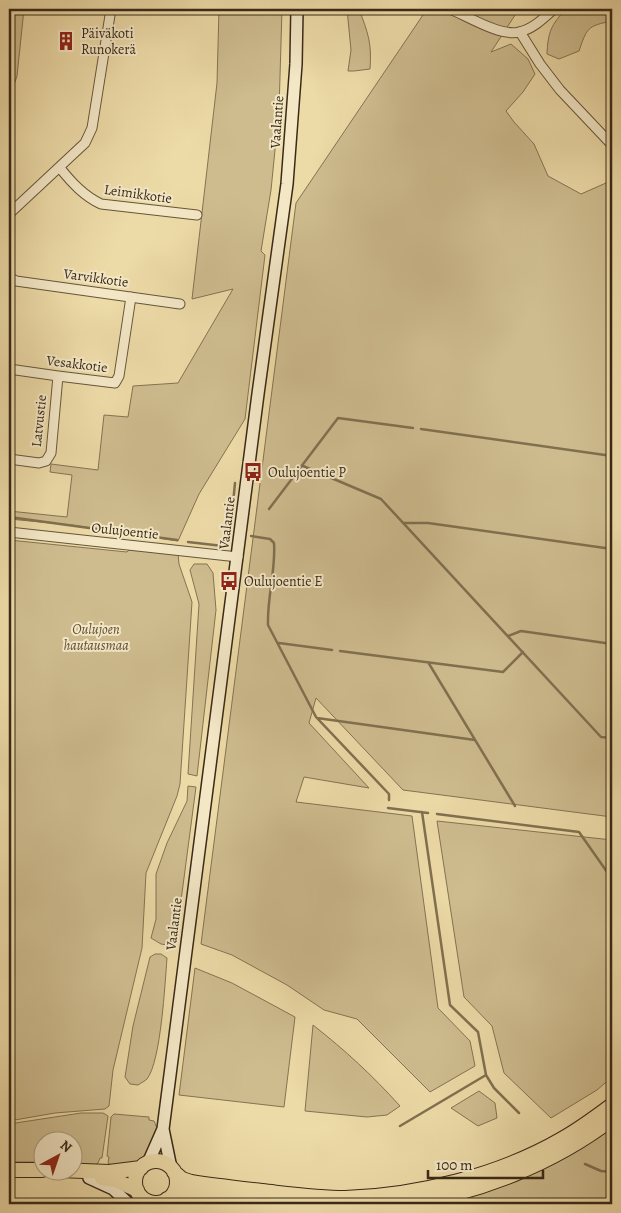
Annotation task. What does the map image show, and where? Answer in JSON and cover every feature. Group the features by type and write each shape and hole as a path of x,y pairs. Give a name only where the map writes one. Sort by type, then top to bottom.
{"main road":[{"path":"115,1180 144,1166 163,1162 182,1179 191,1182 300,1196 344,1198 389,1195 436,1186 491,1171 531,1156 562,1139 612,1105"},
{"path":"405,1204 429,1201 497,1181 537,1165 612,1119"},
{"path":"141,1197 136,1176 144,1166"},
{"path":"9,1170 32,1170"},
{"path":"164,1202 172,1196 176,1186 173,1170"},
{"path":"82,1173 115,1180 152,1202 164,1202 178,1195 197,1194 284,1204"}],"street":[{"path":"9,214 85,143 92,128 111,9"},
{"name":"Vaalantie","path":"144,1166 163,1129 287,184 298,9"},
{"path":"450,9 502,31 514,33 537,24 554,9"},
{"path":"520,32 540,64 560,90 612,146"},
{"name":"Leimikkotie","path":"60,168 79,190 90,199 101,204 197,215"},
{"name":"Varvikkotie","path":"9,276 16,280 180,304"},
{"name":"Vesakkotie","path":"9,369 115,383 120,376 131,297"},
{"name":"Latvustie","path":"9,459 39,463 46,461 51,453 58,376"},
{"name":"Oulujoentie","path":"9,532 238,556"},
{"name":"Vaalantie","path":"163,1129 173,1170"},
{"path":"115,1180 129,1204"}],"green space":[{"path":"9,9 24,9 17,76 9,100"},
{"path":"219,9 282,9 279,110 271,190 261,251 265,255 245,419 199,494 178,541 72,525 9,519 9,511 67,517 72,475 50,472 51,464 98,470 104,415 128,417 133,386 178,383 233,289 192,299 217,83"},
{"path":"347,9 359,9 369,38 370,69 348,71 351,50"},
{"path":"427,9 519,9 491,52 511,44 528,59 535,74 523,92 506,111 534,144 548,176 581,194 606,183 612,185 612,817 403,790 316,698 309,723 369,788 304,777 296,802 412,816 438,1008 470,1041 475,1066 430,1092 357,1019 324,1010 287,985 232,955 201,944 296,203"},
{"path":"566,9 612,9 612,21 589,29 579,51 559,59 547,54 548,40 551,29"},
{"name":"Oulujoen hautausmaa","path":"9,540 127,552 130,549 178,553 179,564 192,602 180,784 146,873 142,948 113,1070 109,1106 105,1109 55,1113 9,1121"},
{"path":"194,564 207,564 213,573 216,610 197,776 188,774 199,604 190,570"},
{"path":"188,786 196,787 175,946 161,944 151,938 156,919 156,874 167,843 187,801"},
{"path":"437,821 612,840 612,1077 597,1090 551,1118 504,1073 492,1026 464,997"},
{"path":"155,954 161,954 167,958 156,1056 147,1079 138,1085 130,1084 125,1077 133,1026 150,957"},
{"path":"195,968 232,983 295,1017 284,1107 179,1095"},
{"path":"313,1025 337,1044 400,1106 387,1115 367,1117 305,1111"},
{"path":"479,1091 495,1103 497,1118 478,1126 451,1108"},
{"path":"81,1113 103,1113 108,1116 102,1158 91,1168 82,1167 82,1130 32,1130 32,1162 9,1162 9,1124"},
{"path":"114,1114 149,1117 149,1120 154,1121 157,1128 156,1132 144,1159 134,1164 116,1168 108,1163 111,1117"},
{"path":"612,1123 612,1204 472,1204 470,1202 473,1195"}],"waterway":[{"path":"269,509 338,418 413,428"},
{"path":"421,429 612,456"},
{"path":"303,466 381,499 601,737 612,738"},
{"path":"188,542 223,546 227,542 230,535 235,483"},
{"path":"9,517 177,540"},
{"path":"403,523 428,523 612,549"},
{"path":"251,536 270,539 274,543 268,625 316,717 389,794 389,800"},
{"path":"508,636 521,631 612,644"},
{"path":"279,643 332,650"},
{"path":"340,651 503,672 523,652"},
{"path":"428,662 515,806"},
{"path":"317,718 475,740"},
{"path":"388,808 428,813"},
{"path":"422,812 450,1005 478,1032 486,1075 494,1088 519,1113"},
{"path":"437,814 579,832 612,879"},
{"path":"400,1126 486,1075"},
{"path":"585,1164 601,1171 612,1172"}],"place":[{"name":"Päiväkoti Runokerä","path":"66,41"},
{"name":"Oulujoentie P","path":"253,472"},
{"name":"Oulujoentie E","path":"229,581"}]}
